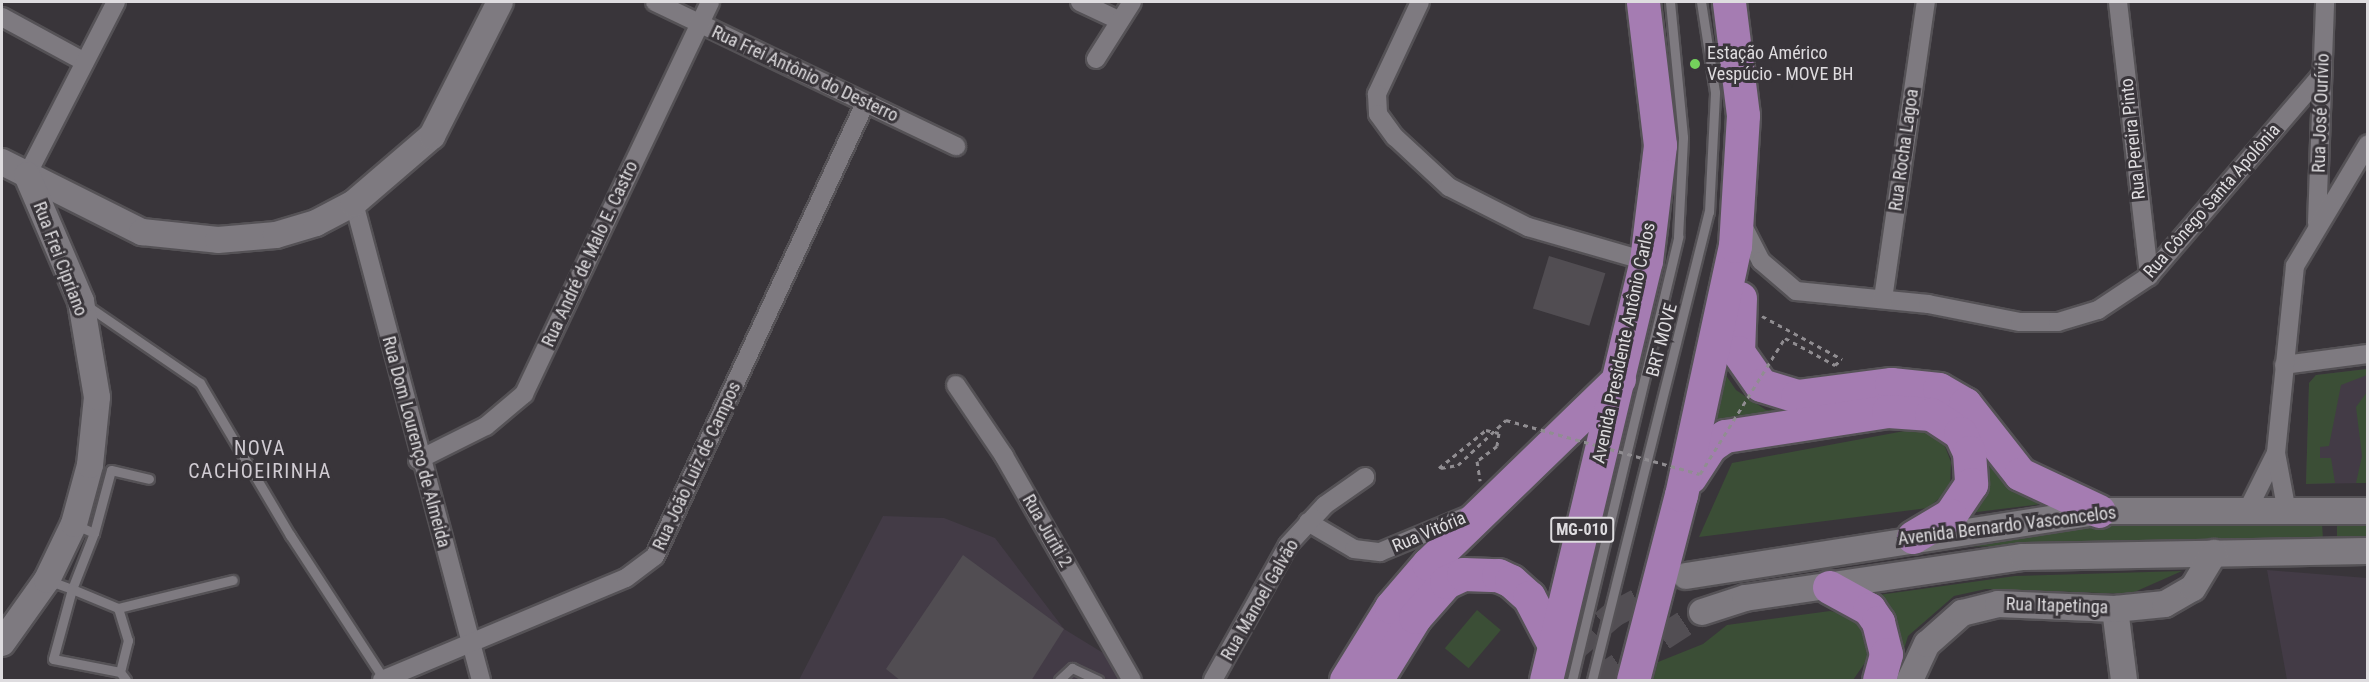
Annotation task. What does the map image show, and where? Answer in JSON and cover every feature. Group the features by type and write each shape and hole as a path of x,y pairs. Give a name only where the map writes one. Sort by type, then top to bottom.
{"highway":[{"name":"Avenida Presidente Antônio Carlos","path":"1546,681 1646,261 1660,145 1643,2"},
{"path":"1634,679 1681,495 1733,258 1738,216 1743,115 1729,2"},
{"path":"1733,258 1741,307 1738,352 1761,385 1797,396 1891,384 1939,389 1965,404 2020,474 2099,511"},
{"path":"1346,681 1391,607 1619,379"},
{"path":"1681,495 1696,464 1725,436 1912,410 1942,418 1960,433 1972,473 1966,498 1913,537"},
{"path":"1376,681 1415,617 1446,582 1463,574 1498,575 1511,581 1529,597 1554,645"},
{"path":"1829,587 1869,609 1878,622 1886,654 1879,681"}],"street":[{"path":"27,175 116,2"},
{"path":"2,162 142,232 179,238 276,235 354,203 432,136 500,2"},
{"name":"Rua Frei Antônio do Desterro","path":"655,2 956,146"},
{"name":"Rua André de Malo E. Castro","path":"418,460 486,426 524,394 710,2"},
{"path":"1080,2 1118,20"},
{"path":"1096,59 1118,20 1132,2"},
{"path":"1420,2 1377,94 1378,114 1395,137 1449,187 1528,227 1646,261"},
{"name":"Rua Rocha Lagoa","path":"1883,299 1926,2"},
{"name":"Rua Pereira Pinto","path":"2118,2 2149,276"},
{"name":"Rua José Ourívio","path":"2317,225 2325,2"},
{"path":"2,16 85,62"},
{"name":"Rua Cônego Santa Apolônia","path":"1738,216 1761,261 1796,291 1883,299 2020,322 2058,322 2098,310 2149,276 2322,74"},
{"name":"Rua João Luiz de Campos","path":"383,680 626,578 655,556 866,103"},
{"path":"2287,512 2276,453 2295,266 2317,225 2367,144"},
{"name":"Rua Frei Cipriano","path":"2,643 84,529 97,397 81,301 27,175"},
{"name":"Rua Dom Lourenço de Almeida","path":"354,203 418,460 481,681"},
{"path":"2284,365 2367,354"},
{"name":"Rua Juriti 2","path":"956,385 1004,456 1132,681"},
{"path":"2247,511 2276,453"},
{"name":"Rua Manoel Galvão","path":"1213,681 1288,545 1308,522 1365,477"},
{"name":"Rua Vitória","path":"1308,522 1354,549 1380,552 1491,505"},
{"name":"Avenida Bernardo Vasconcelos","path":"1686,576 1913,537 2099,511 2367,511"},
{"name":"Avenida Bernardo Vasconcelos","path":"1702,612 1745,598 2023,557 2367,551"},
{"name":"Rua Itapetinga","path":"1911,681 1933,638 1978,607 2115,609 2181,598 2203,578 2214,553"},
{"path":"2115,609 2124,681"}],"lane":[{"name":"BRT MOVE","path":"1572,681 1678,237 1683,137 1670,2"},
{"name":"BRT MOVE","path":"1592,681 1709,212 1715,92 1701,2"},
{"path":"81,301 200,383 290,535 383,680"},
{"path":"126,681 120,672 53,659 72,589 84,529 111,470 150,479"},
{"path":"47,580 118,608 233,580"},
{"path":"118,608 128,640 120,672"},
{"path":"1059,681 1072,668 1098,681"}],"path":[{"path":"1491,505 1481,486 1477,461 1497,446 1499,433 1485,430 1439,468 1458,465 1506,420 1700,474 1785,338 1835,365 1842,359 1741,307"}],"shaded area":[{"path":"2367,369 2367,483 2306,484 2309,383 2316,375"},
{"path":"883,516 944,518 995,538 1064,629 1108,656 1122,680 799,680"},
{"path":"2267,570 2367,578 2367,680 2287,680"}],"green space":[{"path":"1721,368 1736,390 1766,410 1828,406 1897,391 1928,393 1960,410 1992,459 2041,504 1969,513 1983,488 1979,445 1955,411 1913,393 1736,427 1704,439"},
{"path":"2367,369 2367,375 2341,385 2329,446 2320,447 2320,458 2331,458 2335,483 2306,484 2309,383 2316,375"},
{"path":"2367,392 2367,483 2356,483 2362,456 2356,407"},
{"path":"1926,427 1944,444 1951,462 1950,489 1928,508 1699,537 1732,463"},
{"path":"2337,519 2367,519 2367,541 2337,541"},
{"path":"2322,522 2323,540 1949,547 2100,524"},
{"path":"2182,571 2130,594 1986,589 1954,596 1908,636 1897,672 1864,597 2015,576"},
{"path":"1477,610 1501,630 1469,668 1445,648"},
{"path":"1830,611 1851,616 1864,634 1869,657 1853,680 1653,680 1658,662 1703,644 1727,625"}],"building":[{"path":"1549,256 1605,273 1589,326 1533,309"},
{"path":"963,555 1064,629 1031,681 901,681 886,669"}],"tunnel":[{"path":"1544,674 1614,614 1667,586"},
{"path":"1597,680 1702,612"}],"place":[{"name":"Estação Américo Vespúcio - MOVE BH","path":"1695,64"}],"district":[{"name":"NOVA CACHOEIRINHA","path":"260,460"}]}
